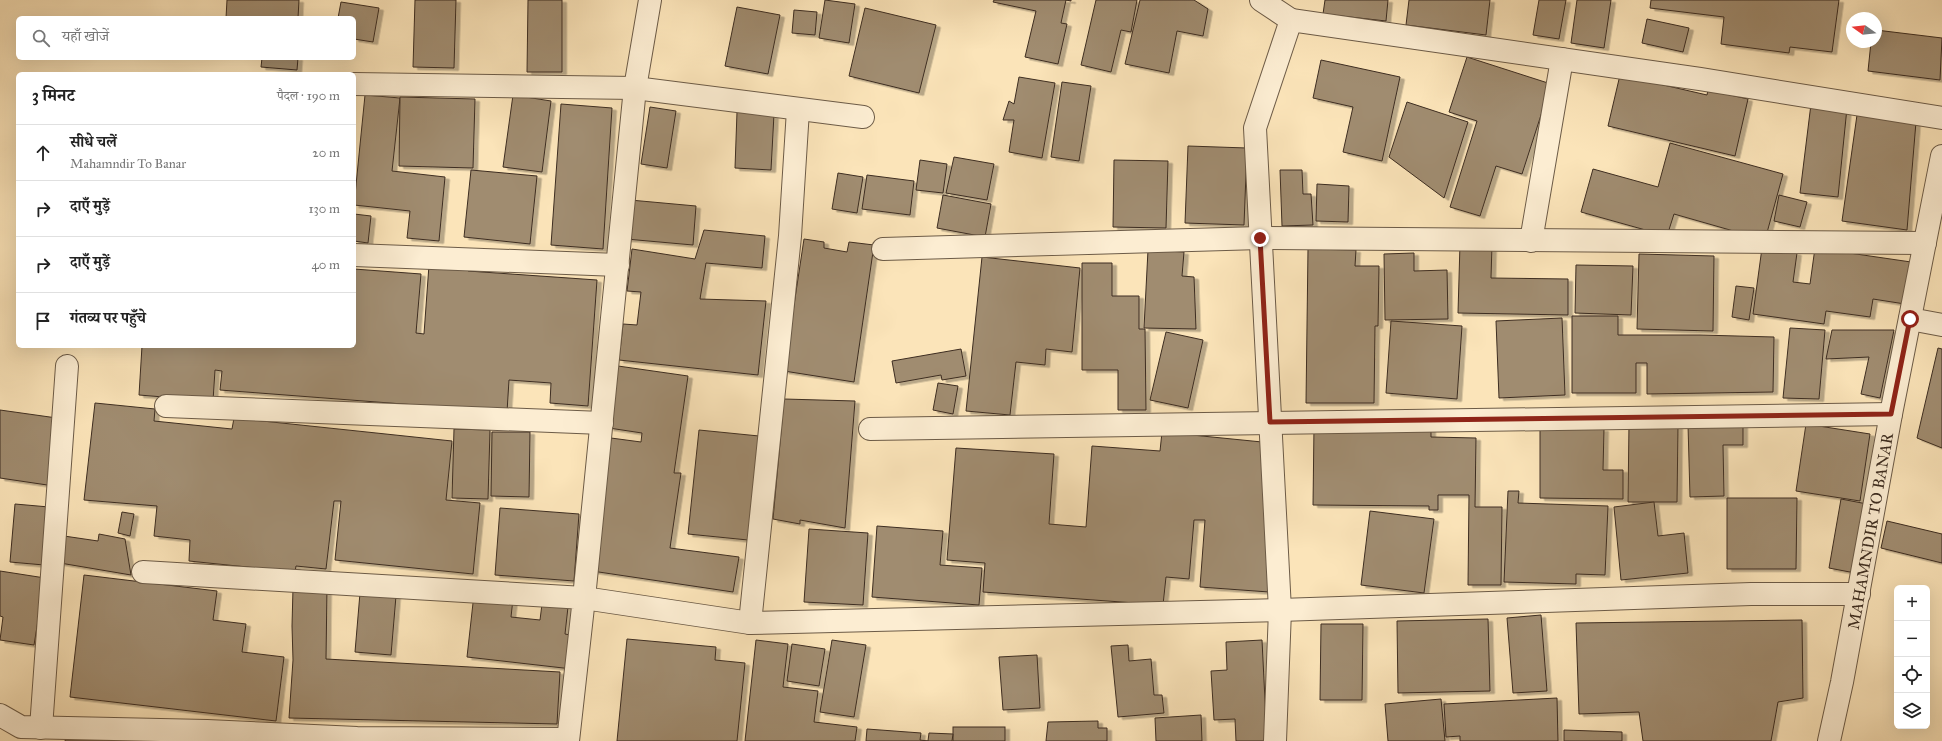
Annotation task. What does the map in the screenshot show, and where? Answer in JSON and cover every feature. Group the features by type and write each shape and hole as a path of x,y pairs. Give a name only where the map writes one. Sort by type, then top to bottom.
{"street":[{"path":"0,715 21,727 41,728 207,731 357,738 568,740 602,423 635,88 650,0"},
{"path":"1261,0 1292,20 1700,78 1942,118"},
{"path":"1275,741 1280,610 1255,128 1292,20"},
{"path":"1531,241 1562,59"},
{"path":"356,84 635,88 798,110 863,117"},
{"path":"750,623 790,236 798,110"},
{"name":"MAHAMNDIR TO BANAR","path":"1829,741 1859,594 1891,414 1925,243 1939,183 1942,156"},
{"path":"883,249 1260,238 1925,243"},
{"path":"356,255 618,265"},
{"path":"1910,319 1942,325"},
{"path":"41,728 67,366"},
{"path":"166,406 602,423"},
{"path":"870,429 1891,414"},
{"path":"143,572 584,598 750,623 1280,610 1744,594 1859,594"}],"building":[{"path":"227,0 299,0 298,16 226,16"},
{"path":"415,0 456,0 454,68 413,67"},
{"path":"528,0 562,0 562,72 527,72"},
{"path":"825,0 855,4 849,43 819,38"},
{"path":"994,0 1066,0 1061,23 1067,24 1058,64 1025,57 1036,11 993,2"},
{"path":"1096,0 1137,0 1131,32 1121,30 1111,72 1081,65"},
{"path":"1140,0 1194,0 1208,9 1203,36 1177,31 1169,73 1125,64"},
{"path":"1325,0 1388,0 1386,21 1323,14"},
{"path":"1409,0 1490,0 1486,35 1406,25"},
{"path":"1539,0 1566,0 1559,39 1533,35"},
{"path":"1577,0 1611,0 1604,48 1571,43"},
{"path":"1651,0 1839,0 1832,52 1790,47 1789,53 1721,44 1724,17 1650,8"},
{"path":"341,2 379,8 373,42 356,39 356,16 338,16"},
{"path":"737,7 780,15 768,74 725,66"},
{"path":"865,8 936,25 919,93 849,76"},
{"path":"794,10 817,12 815,35 792,33"},
{"path":"1647,19 1689,28 1683,52 1642,43"},
{"path":"1882,31 1942,38 1940,80 1868,71 1870,48 1882,48"},
{"path":"1467,57 1551,84 1522,174 1496,166 1480,216 1450,207 1477,121 1449,112"},
{"path":"262,60 298,60 297,70 261,67"},
{"path":"1321,60 1400,77 1382,161 1343,152 1353,107 1313,98"},
{"path":"1620,75 1707,95 1708,90 1748,99 1735,156 1608,126"},
{"path":"1019,77 1055,83 1042,158 1009,152 1014,120 1003,120 1009,101 1014,104"},
{"path":"1062,82 1091,86 1079,161 1051,157"},
{"path":"365,95 400,98 392,171 445,177 439,241 407,238 410,211 356,205 356,185"},
{"path":"513,95 551,101 542,172 503,167"},
{"path":"400,97 475,99 473,168 399,166"},
{"path":"1407,102 1468,122 1444,198 1389,157"},
{"path":"561,104 612,108 603,249 551,245"},
{"path":"1811,104 1847,108 1838,197 1800,193"},
{"path":"650,107 676,111 667,168 641,164"},
{"path":"737,112 774,114 771,170 735,168"},
{"path":"1857,115 1916,122 1907,230 1842,221"},
{"path":"1670,143 1783,174 1765,240 1674,214 1667,236 1581,212 1593,169 1658,187"},
{"path":"1188,146 1247,148 1244,225 1185,223"},
{"path":"954,157 994,164 987,200 946,193"},
{"path":"920,160 947,164 943,193 916,190"},
{"path":"1114,160 1168,161 1166,228 1113,227"},
{"path":"471,170 537,176 530,244 464,237"},
{"path":"1280,170 1302,170 1303,194 1311,194 1313,225 1282,226"},
{"path":"838,173 863,177 857,213 832,209"},
{"path":"867,175 914,181 910,215 862,209"},
{"path":"1317,184 1349,186 1348,222 1316,221"},
{"path":"943,195 991,204 985,237 937,228"},
{"path":"1779,195 1807,202 1800,227 1774,221"},
{"path":"630,200 696,206 693,245 626,239"},
{"path":"356,214 371,216 368,243 356,241"},
{"path":"704,230 765,236 762,268 706,263 700,299 766,301 758,375 619,360 623,324 637,325 641,292 627,291 632,249 695,259"},
{"path":"804,239 824,242 824,248 847,252 849,242 874,245 854,382 784,371"},
{"path":"1460,244 1492,245 1491,278 1568,279 1568,315 1458,313"},
{"path":"1762,248 1797,253 1793,282 1810,284 1815,248 1911,262 1905,304 1873,299 1870,317 1826,311 1824,324 1753,314"},
{"path":"1308,249 1356,250 1355,266 1379,266 1378,326 1375,326 1374,403 1306,403"},
{"path":"1148,250 1184,252 1182,276 1194,277 1196,329 1144,328"},
{"path":"1414,253 1414,271 1447,270 1448,319 1385,320 1384,254"},
{"path":"1639,254 1714,256 1713,331 1637,329"},
{"path":"982,257 1080,268 1072,352 1046,349 1045,365 1016,362 1010,415 966,411"},
{"path":"1082,263 1112,263 1112,296 1139,296 1139,329 1145,329 1146,410 1118,410 1118,370 1082,370"},
{"path":"429,265 469,268 468,271 597,280 588,406 550,403 551,383 509,380 507,412 220,390 222,371 215,370 213,401 139,395 142,348 356,348 356,269 421,274 416,333 424,334"},
{"path":"1576,265 1633,266 1631,315 1575,313"},
{"path":"1736,286 1754,288 1749,320 1732,317"},
{"path":"1572,316 1618,316 1618,335 1774,337 1773,392 1647,394 1647,363 1636,363 1636,393 1572,393"},
{"path":"1562,318 1565,395 1499,398 1496,321"},
{"path":"1391,321 1462,326 1457,399 1386,393"},
{"path":"1790,328 1825,330 1819,399 1783,398"},
{"path":"1832,330 1894,330 1880,398 1861,394 1869,357 1826,359"},
{"path":"1166,332 1203,340 1188,408 1150,400"},
{"path":"1938,348 1942,349 1942,448 1917,438"},
{"path":"961,349 966,376 942,380 941,375 896,383 892,361"},
{"path":"618,366 688,376 674,473 681,473 670,548 739,557 733,592 592,571 611,438 641,442 642,433 609,428"},
{"path":"938,383 958,386 953,414 933,410"},
{"path":"784,399 855,401 845,528 800,520 800,524 773,519"},
{"path":"95,403 155,409 154,421 232,429 234,418 452,441 446,500 480,503 473,574 335,560 341,501 334,501 326,569 296,566 295,572 189,561 190,540 154,536 157,506 84,500"},
{"path":"0,410 64,419 54,486 0,478"},
{"path":"1629,423 1678,426 1677,502 1628,502"},
{"path":"1743,423 1743,445 1723,445 1724,496 1690,497 1688,425"},
{"path":"1806,424 1870,434 1860,501 1796,491"},
{"path":"1314,426 1431,427 1431,437 1476,438 1475,507 1502,507 1501,585 1468,585 1469,495 1438,495 1438,510 1429,510 1429,506 1313,505"},
{"path":"454,429 490,430 488,499 452,498"},
{"path":"1540,429 1604,429 1603,470 1623,470 1623,499 1540,498"},
{"path":"699,430 759,436 748,540 688,534"},
{"path":"492,432 530,432 529,497 491,496"},
{"path":"1162,432 1262,442 1269,592 1200,587 1205,520 1194,520 1189,579 1166,577 1163,605 983,592 985,563 947,560 956,448 1054,454 1049,524 1086,527 1092,446 1160,451"},
{"path":"1508,491 1519,491 1518,503 1608,506 1605,575 1576,574 1576,584 1504,582"},
{"path":"1727,498 1797,498 1796,569 1727,569"},
{"path":"1841,499 1867,504 1855,573 1829,568"},
{"path":"1654,502 1658,536 1684,533 1688,573 1621,580 1614,507"},
{"path":"15,504 49,507 44,565 10,562"},
{"path":"500,508 579,514 574,581 495,575"},
{"path":"1370,511 1434,519 1424,593 1361,585"},
{"path":"122,512 134,514 130,536 118,533"},
{"path":"1887,521 1942,534 1942,563 1881,548"},
{"path":"877,526 943,531 940,565 982,568 979,605 872,597"},
{"path":"809,529 868,533 863,605 804,602"},
{"path":"99,534 125,539 131,575 60,563 64,536 98,541"},
{"path":"0,571 45,578 34,645 0,640 3,617 0,616"},
{"path":"84,575 217,591 213,620 246,624 242,652 284,657 276,721 70,697"},
{"path":"327,586 326,659 560,672 557,724 289,718 293,660 293,588"},
{"path":"360,593 396,596 391,655 355,652"},
{"path":"474,594 513,599 511,617 540,620 542,604 568,607 565,634 576,636 572,669 467,657"},
{"path":"1541,615 1547,691 1513,693 1507,618"},
{"path":"1488,619 1490,691 1398,693 1397,621"},
{"path":"1802,620 1803,698 1778,702 1771,741 1643,741 1639,712 1579,714 1576,623"},
{"path":"1321,624 1363,624 1362,700 1320,700"},
{"path":"627,639 716,647 715,660 745,663 737,741 617,741"},
{"path":"756,640 788,644 783,687 818,691 814,722 857,727 855,741 745,741"},
{"path":"832,640 866,645 854,717 820,712"},
{"path":"1262,640 1267,741 1236,741 1235,719 1214,720 1211,671 1227,670 1226,642"},
{"path":"792,644 825,649 819,686 787,681"},
{"path":"1128,645 1129,661 1151,659 1154,695 1162,695 1164,713 1118,717 1111,646"},
{"path":"1037,655 1040,708 1003,710 999,657"},
{"path":"1557,698 1558,741 1460,741 1460,736 1446,737 1444,704"},
{"path":"1441,699 1445,741 1388,741 1385,704"},
{"path":"1201,715 1202,741 1156,741 1155,718"},
{"path":"1098,721 1098,728 1107,728 1107,741 1046,741 1048,722"},
{"path":"953,727 1005,727 1005,741 953,741"},
{"path":"867,729 921,733 920,740 928,741 866,741"},
{"path":"68,730 114,741 65,741"},
{"path":"1564,730 1622,732 1622,741 1564,741"},
{"path":"929,733 953,734 952,741 928,741"}],"route":[{"path":"1260,238 1270,422 1891,414 1910,319"}]}
